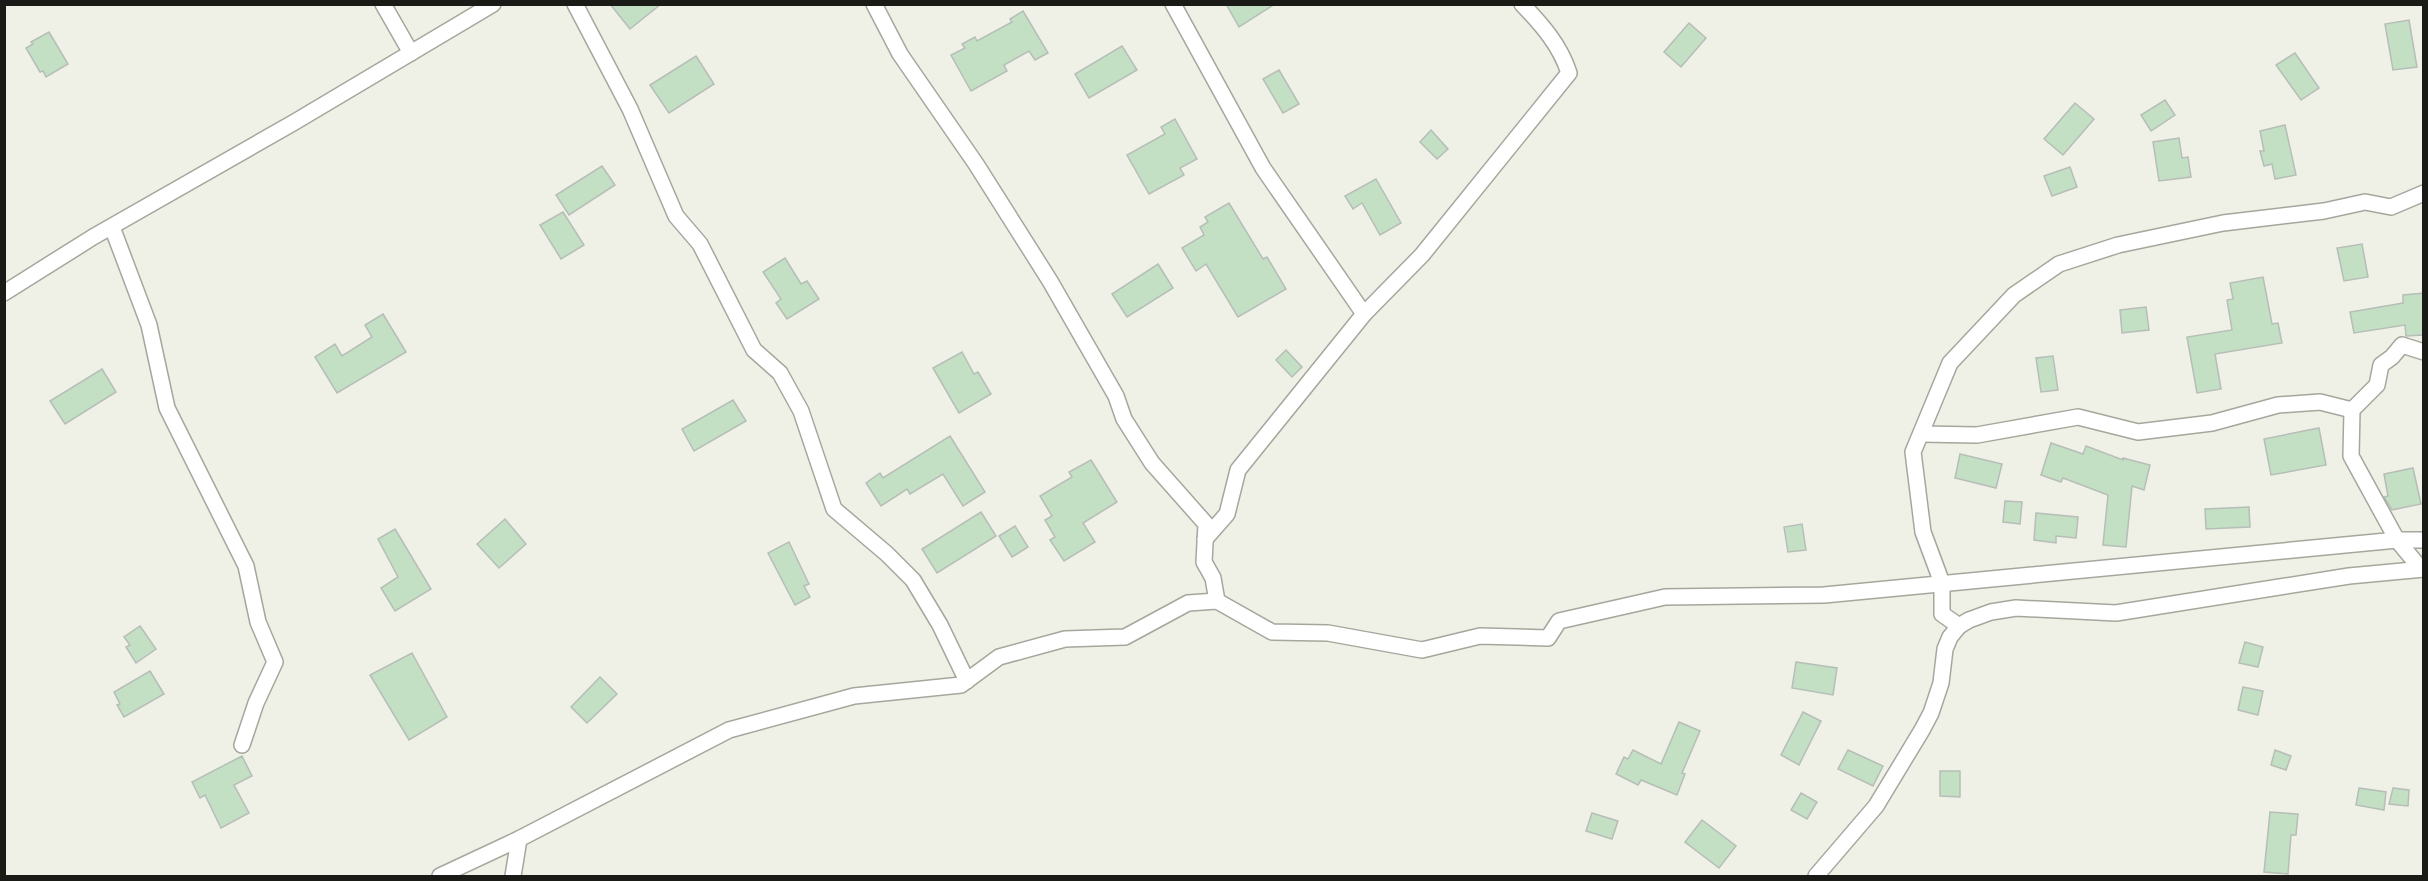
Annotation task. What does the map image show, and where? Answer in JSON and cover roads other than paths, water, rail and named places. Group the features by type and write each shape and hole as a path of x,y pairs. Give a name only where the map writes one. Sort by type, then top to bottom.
{"street":[{"path":"383,4 411,53"},
{"path":"4,292 112,226 493,4"},
{"path":"574,4 630,109 676,216 700,244 753,351 780,373 801,411 834,509 887,554 913,580 940,625 967,681"},
{"path":"874,4 900,54 975,164 1050,281 1116,396 1124,419 1152,463 1206,524 1204,562 1213,578 1217,601"},
{"path":"1173,4 1263,168 1364,314"},
{"path":"1205,539 1227,514 1238,470 1364,314 1422,255 1569,73 1564,56 1542,25 1522,4"},
{"path":"1959,626 1942,614 1942,583 1923,532 1913,452 1950,363 2014,295 2059,264 2118,245 2223,223 2324,211 2365,202 2391,207 2424,193"},
{"path":"112,226 149,325 167,408 246,566 258,622 274,662 256,703 242,745"},
{"path":"2422,569 2397,540 2351,456 2352,410 2377,386 2381,365 2402,345 2424,352"},
{"path":"1921,434 1977,435 2078,417 2138,432 2212,423 2278,405 2320,402 2352,410"},
{"path":"440,876 519,839 729,730 854,696 961,685 999,657 1065,639 1125,637 1188,603 1217,601 1272,632 1328,633 1422,650 1480,636 1548,638 1559,621 1665,597 1824,595 2397,540 2424,540"},
{"path":"1816,876 1876,806 1922,730 1931,713 1941,683 1945,649 1950,637 1959,626 1991,612 2016,608 2116,613 2349,576 2422,569"},
{"path":"513,876 519,839"}]}
